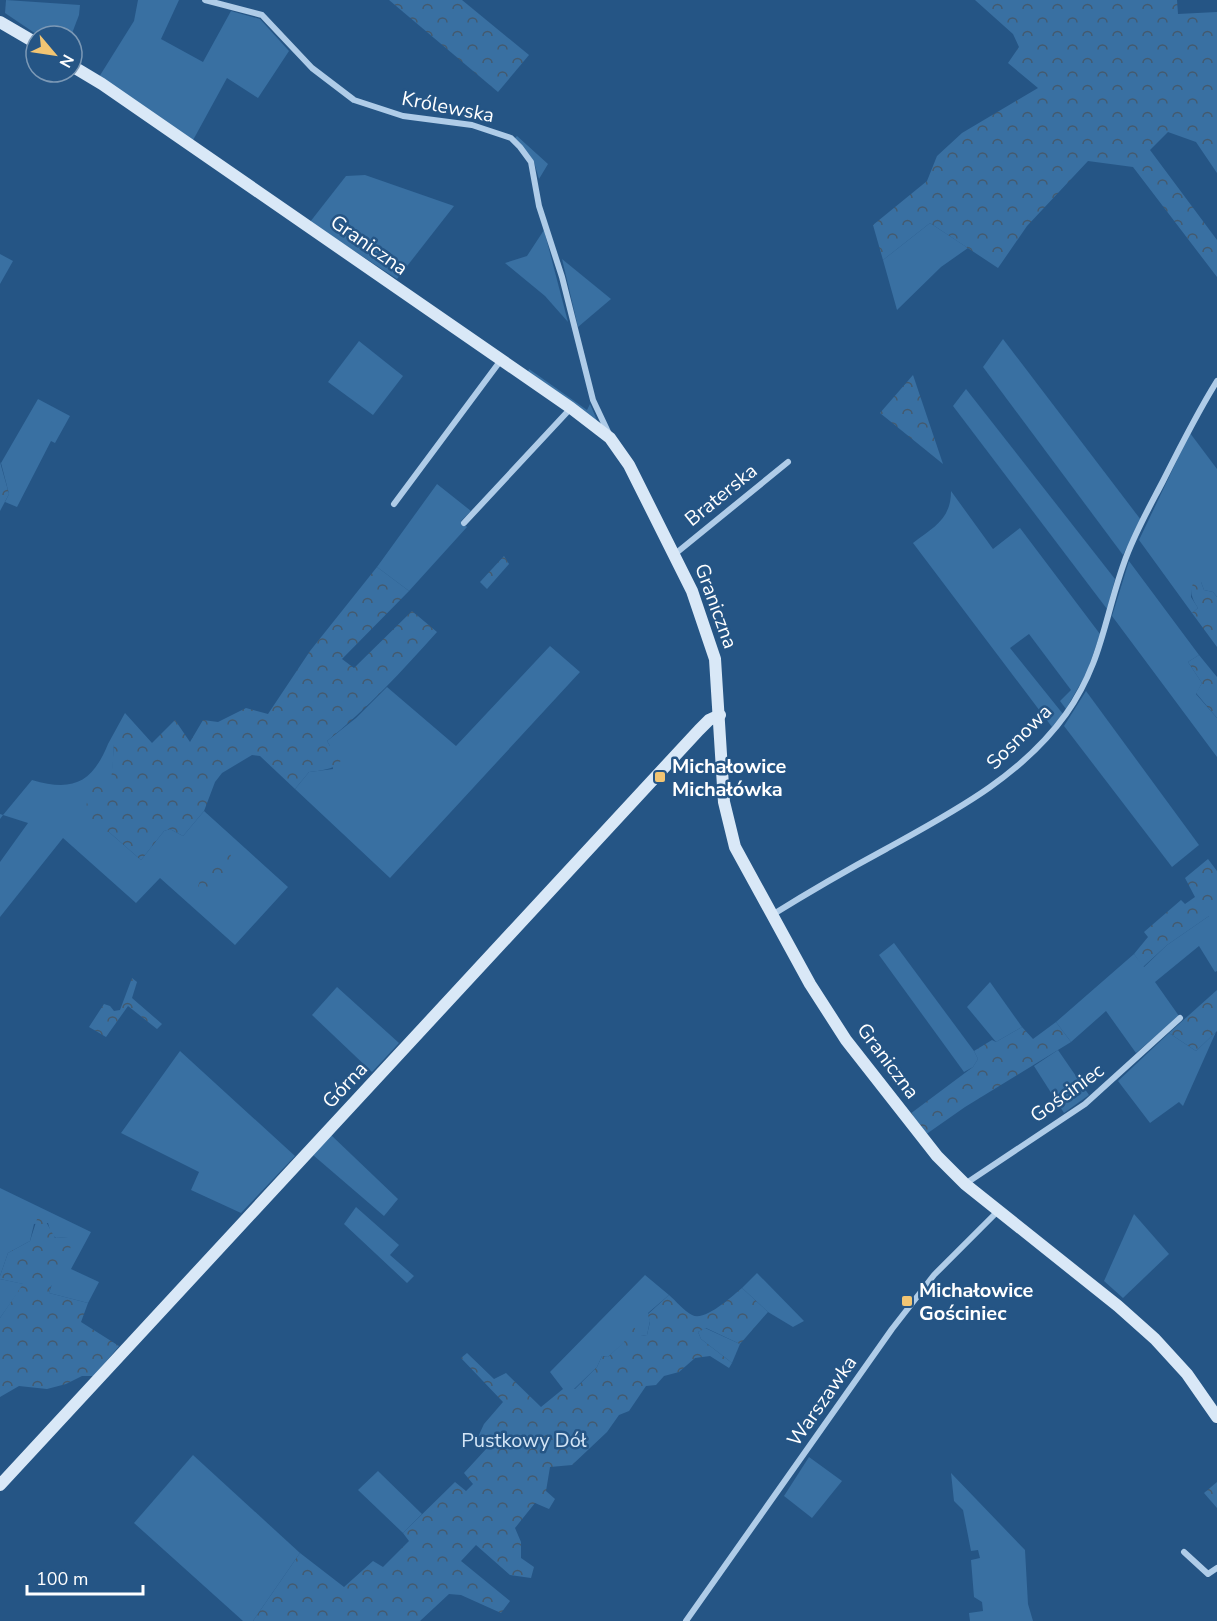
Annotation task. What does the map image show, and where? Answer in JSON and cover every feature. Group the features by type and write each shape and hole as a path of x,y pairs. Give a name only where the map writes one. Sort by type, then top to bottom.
{"street":[{"name":"Królewska","path":"205,0 262,15 312,68 354,100 402,116 472,125 511,138 520,147 531,162 539,206 562,278 593,400 610,438"},
{"path":"0,22 24,36"},
{"name":"Graniczna","path":"84,73 502,360 610,438 629,465 675,554 706,627 716,659 724,802 735,847 810,984 846,1040 924,1142 964,1184 1119,1306 1155,1339 1187,1374 1217,1417"},
{"path":"394,504 502,360"},
{"name":"Sosnowa","path":"771,915 827,881 968,804 998,782 1048,736 1088,678 1103,640 1114,594 1135,535 1199,410 1217,381"},
{"path":"464,523 571,408"},
{"name":"Braterska","path":"675,554 788,462"},
{"name":"Górna","path":"0,1485 699,730 709,720 720,716"},
{"name":"Gościniec","path":"964,1184 1084,1104 1180,1018"},
{"name":"Warszawka","path":"686,1621 892,1329 934,1275 998,1211"},
{"path":"1184,1552 1208,1574 1217,1568"}],"green space":[{"path":"6,0 80,5 76,24 24,24 24,26 5,13"},
{"path":"138,0 179,0 161,39 203,62 231,11 260,19 289,51 258,98 227,78 192,142 99,77 134,21"},
{"path":"389,0 462,0 529,55 498,92"},
{"path":"975,0 1177,0 1178,14 1217,12 1217,173 1196,142 1168,132 1150,150 1217,240 1217,277 1133,167 1088,161 1027,226 998,268 930,223 883,260 873,225 927,181 937,156 962,133 1038,88 1008,63 1019,47 1013,34"},
{"path":"517,136 548,164 539,179 534,162 514,139"},
{"path":"365,175 454,206 397,279 310,222 346,176"},
{"path":"930,223 968,248 941,267 897,310 883,260"},
{"path":"544,230 568,322 545,296 505,263 527,256"},
{"path":"0,254 13,261 0,284"},
{"path":"562,259 611,299 578,327"},
{"path":"1003,339 1141,520 1123,555 983,367"},
{"path":"359,341 403,376 373,415 328,382"},
{"path":"529,369 587,410 590,404 599,425 528,372"},
{"path":"913,375 943,464 880,413"},
{"path":"966,389 1115,579 1107,609 953,406"},
{"path":"38,399 70,416 55,443 51,441 17,507 5,502 9,494 1,463"},
{"path":"1190,433 1217,469 1217,597 1213,592 1204,590 1201,582 1192,589 1191,597 1198,608 1192,613 1139,540"},
{"path":"0,462 9,494 0,511"},
{"path":"437,484 471,511 461,521 467,527 409,591 377,567"},
{"path":"951,491 993,549 1020,528 1100,634 1087,672 1066,709 1060,701 1071,690 1029,634 1010,648 1063,714 1052,727 913,543 945,516"},
{"path":"504,556 509,564 487,589 480,582"},
{"path":"1129,561 1199,655 1188,662 1202,683 1196,694 1217,718 1217,757 1112,616"},
{"path":"377,567 409,591 342,659 354,668 412,611 437,632 371,702 327,741 330,746 342,748 343,755 338,764 327,769 309,772 295,789 260,756 252,755 222,773 215,782 204,811 183,836 170,829 164,831 141,860 109,832 91,830 86,808 90,784 111,782 114,745 108,744 125,713 152,743 175,720 190,742 203,720 218,722 246,708 268,714 310,651"},
{"path":"1195,579 1201,582 1204,590 1213,592 1217,597 1217,647 1192,613 1198,608 1192,594"},
{"path":"550,646 580,672 390,878 295,789 309,772 333,769 330,746 327,741 356,718 387,687 456,746"},
{"path":"1199,655 1217,677 1217,718 1196,693 1202,683 1188,662"},
{"path":"1086,691 1199,845 1172,867 1064,726"},
{"path":"108,744 114,744 109,832 141,860 164,831 170,829 183,836 204,811 288,887 235,945 160,878 136,903 63,838 0,917 0,862 28,823 3,815 32,780 59,785 79,781 95,768"},
{"path":"230,848 232,869 230,875 201,894 197,890 207,862 216,853"},
{"path":"1208,859 1217,871 1217,916 1209,916 1167,945 1143,967 1134,954 1148,937 1144,932 1181,900 1185,904 1195,897 1185,878"},
{"path":"1209,916 1217,916 1217,971 1215,972 1199,946 1155,982 1179,1016 1136,1053 1106,1011 1071,1042 1056,1022 1134,954 1144,967 1167,945"},
{"path":"894,943 974,1051 978,1059 973,1067 964,1072 879,955"},
{"path":"132,978 137,982 132,998 162,1024 157,1029 128,1006 106,1037 89,1027 104,1004 110,1006 114,1011 120,1010"},
{"path":"990,982 1022,1027 996,1042 967,1007"},
{"path":"337,987 399,1043 372,1072 312,1015"},
{"path":"1217,990 1217,1031 1196,1051 1169,1033"},
{"path":"1056,1022 1071,1042 965,1107 925,1135 910,1114 973,1067 978,1059 974,1051 1022,1027 1033,1039"},
{"path":"1216,1032 1183,1106 1179,1102 1150,1123 1118,1081 1169,1033 1196,1051"},
{"path":"1058,1050 1089,1095 1064,1113 1034,1066"},
{"path":"180,1051 295,1156 241,1213 191,1190 199,1172 121,1133"},
{"path":"331,1135 398,1199 384,1216 313,1155"},
{"path":"0,1188 91,1232 71,1269 99,1282 88,1303 49,1293 68,1237 56,1238 51,1234 48,1223 34,1224 30,1241 8,1253 0,1276"},
{"path":"356,1207 399,1245 390,1255 414,1276 407,1283 344,1224"},
{"path":"1134,1214 1169,1254 1123,1298 1104,1281"},
{"path":"44,1218 55,1238 73,1239 61,1279 51,1286 49,1293 88,1303 81,1322 119,1346 94,1376 82,1376 66,1384 47,1389 19,1386 0,1397 0,1318 23,1284 0,1279 0,1276 8,1253 30,1241 37,1219"},
{"path":"757,1273 804,1321 793,1327 768,1312 742,1288"},
{"path":"645,1275 669,1295 648,1313 650,1321 647,1335 629,1338 608,1357 602,1356 597,1367 574,1389 563,1389 550,1372"},
{"path":"0,1279 24,1284 0,1318"},
{"name":"Pustkowy Dół","path":"742,1288 768,1312 740,1344 706,1328 698,1332 701,1339 732,1363 729,1368 710,1356 695,1358 679,1372 664,1376 656,1385 646,1386 629,1411 619,1415 607,1432 572,1465 550,1467 546,1491 555,1499 549,1509 535,1503 515,1528 521,1542 521,1558 534,1567 531,1578 510,1575 476,1545 461,1561 510,1601 501,1613 461,1595 449,1594 420,1621 253,1621 300,1553 344,1587 373,1561 383,1567 409,1541 403,1533 455,1482 466,1491 473,1484 464,1473 487,1448 478,1437 484,1424 503,1402 461,1358 467,1353 494,1379 506,1373 541,1407 563,1389 575,1389 597,1367 602,1356 608,1357 628,1338 629,1329 633,1326 641,1336 647,1335 650,1322 648,1314 669,1295 686,1311 697,1316 711,1312"},
{"path":"705,1328 740,1344 732,1363 701,1339 698,1332"},
{"path":"193,1455 300,1553 253,1621 243,1621 134,1523"},
{"path":"809,1457 842,1481 812,1518 784,1496"},
{"path":"378,1471 422,1514 403,1533 358,1490"},
{"path":"951,1473 1025,1550 1028,1604 1033,1621 970,1621 969,1613 983,1611 982,1602 974,1597 971,1560 980,1558 978,1550 971,1551 963,1510 954,1501"},
{"path":"1217,1482 1217,1508 1204,1493"}],"place":[{"name":"Michałowice Michałówka","path":"660,777"},
{"name":"Michałowice Gościniec","path":"907,1301"}]}
